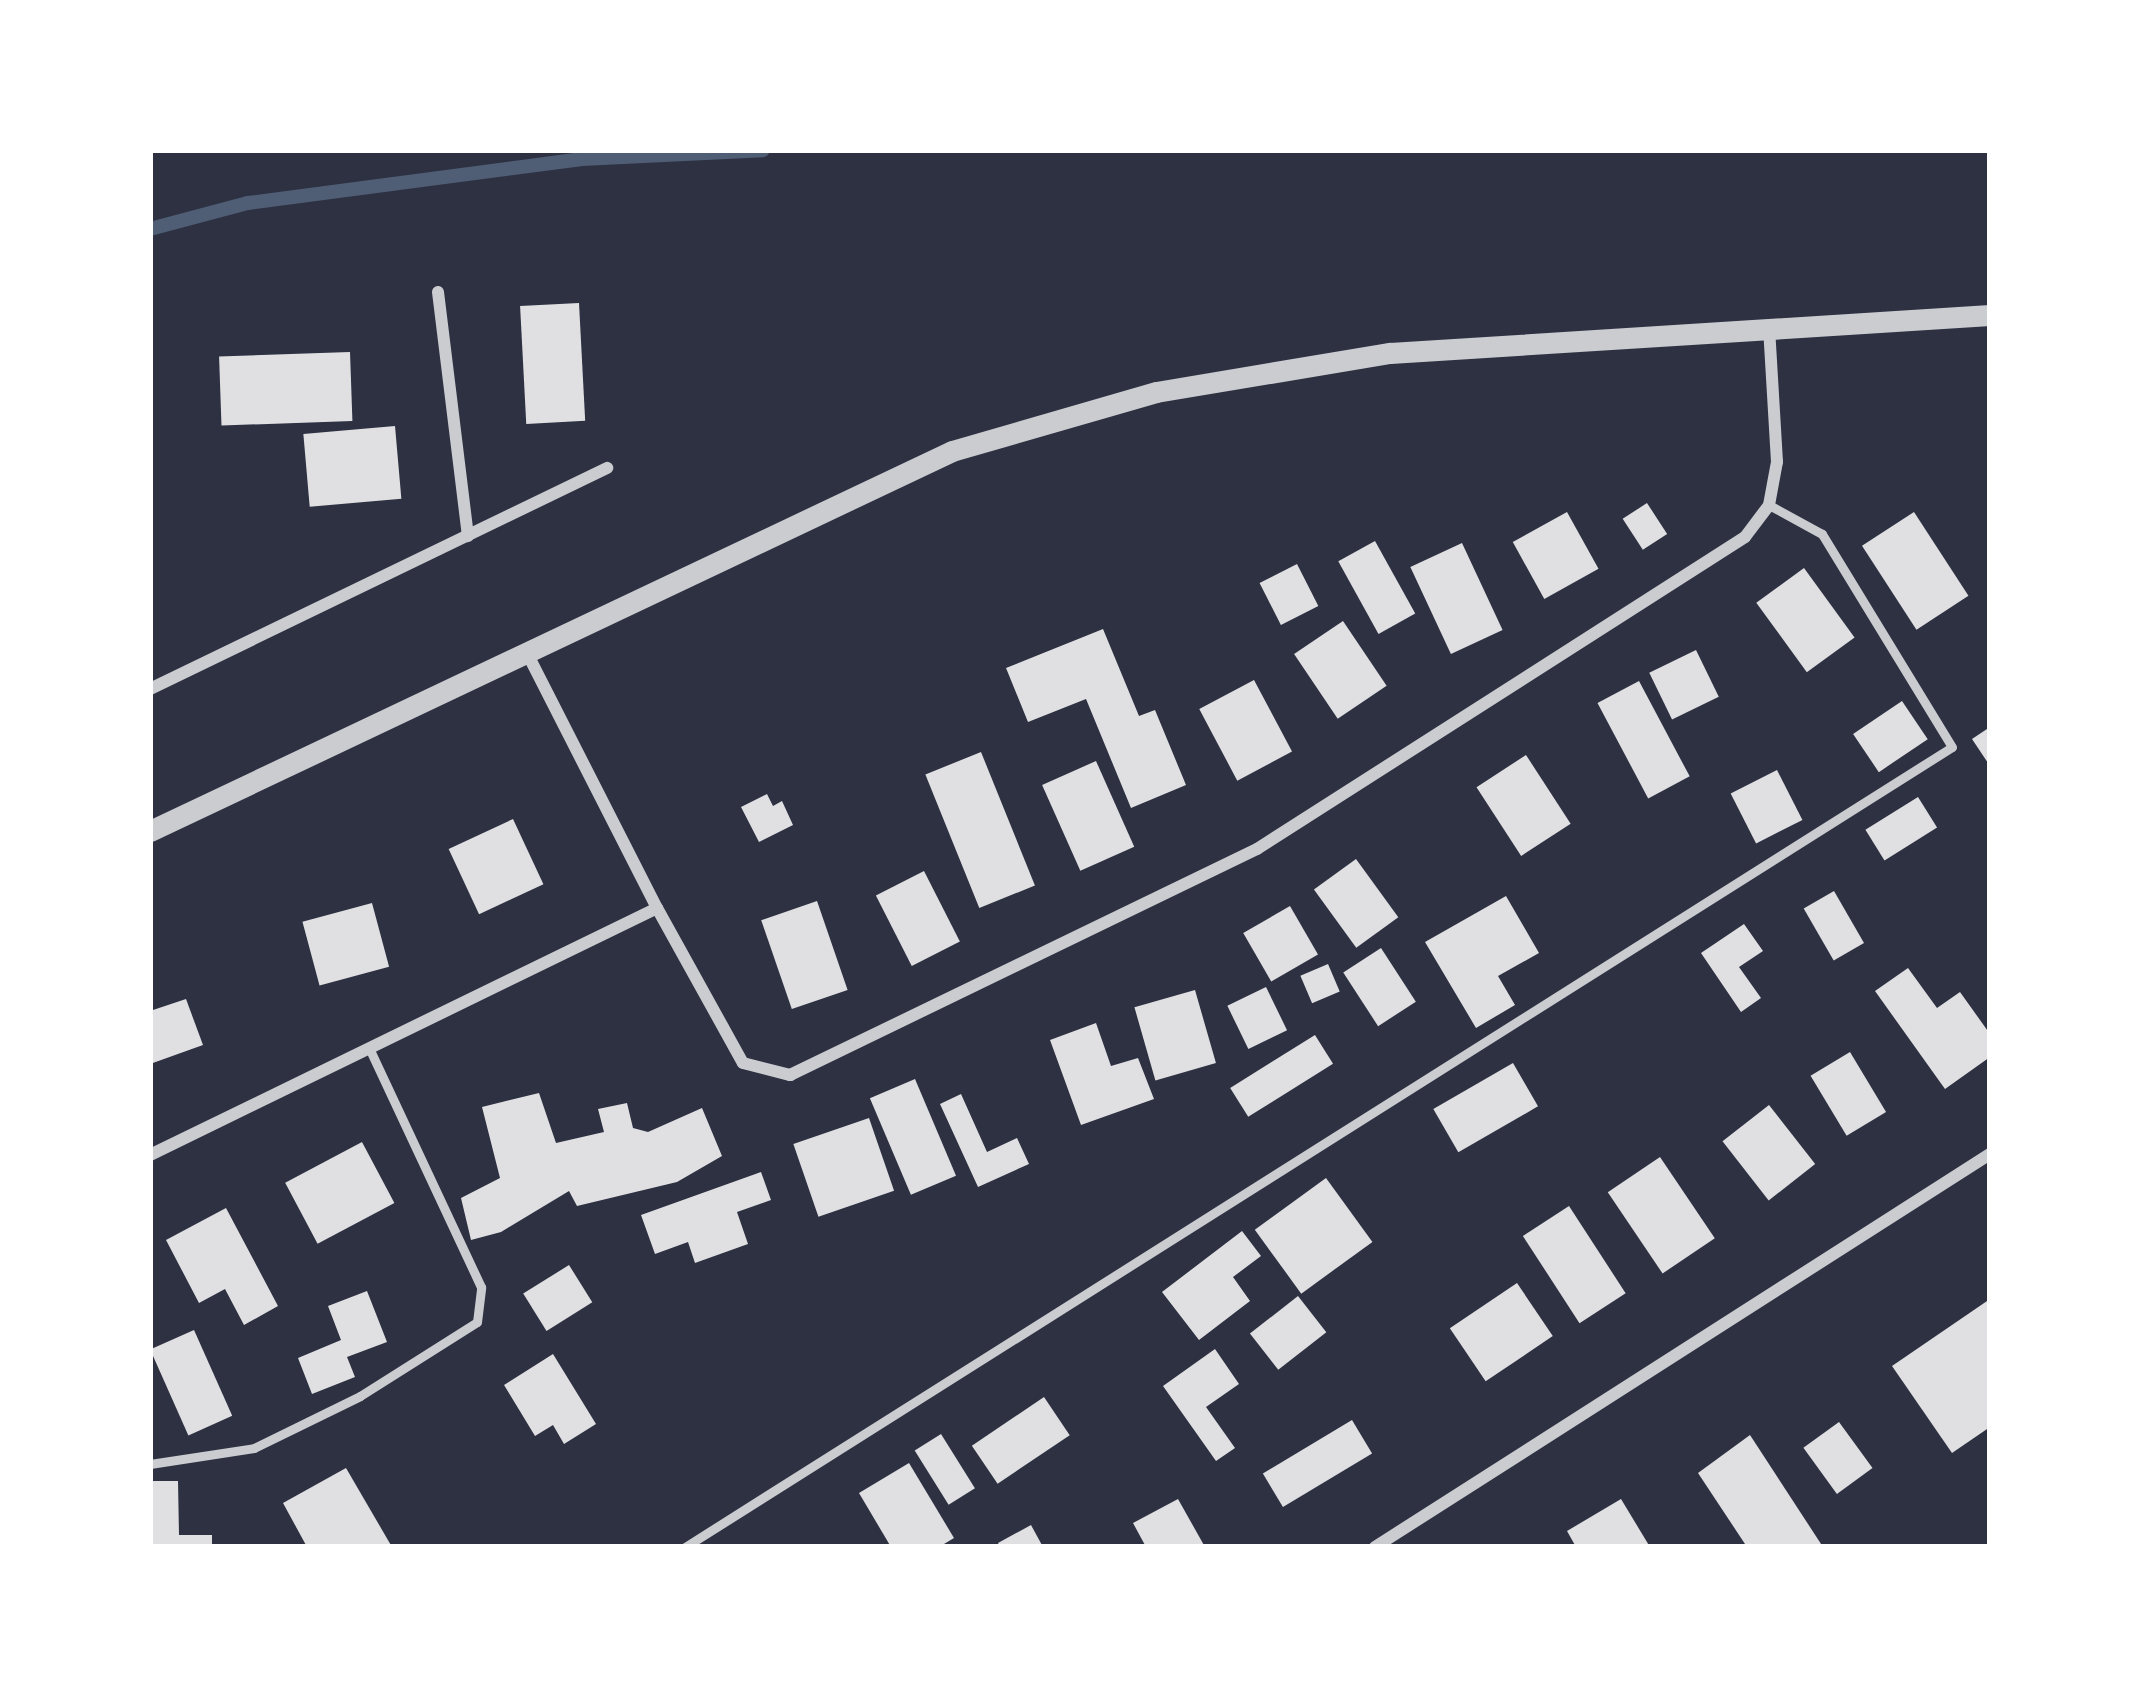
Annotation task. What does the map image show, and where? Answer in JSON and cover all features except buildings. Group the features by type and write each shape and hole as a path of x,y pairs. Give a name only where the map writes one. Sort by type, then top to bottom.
{"street":[{"path":"438,292 468,536"},
{"path":"150,831 952,451 1156,392 1390,353 1990,315"},
{"path":"526,651 657,908 743,1063 790,1075 1257,849 1745,537 1769,505 1777,462 1769,329"},
{"path":"150,689 607,468"},
{"path":"150,1155 657,908"},
{"path":"1375,1547 1990,1154"}],"lane":[{"path":"685,1547 1952,747 1822,534 1769,505"},
{"path":"150,1464 254,1448 360,1396 477,1322 481,1287 369,1048"}],"waterway":[{"path":"150,229 248,203 582,159 763,150"}]}
